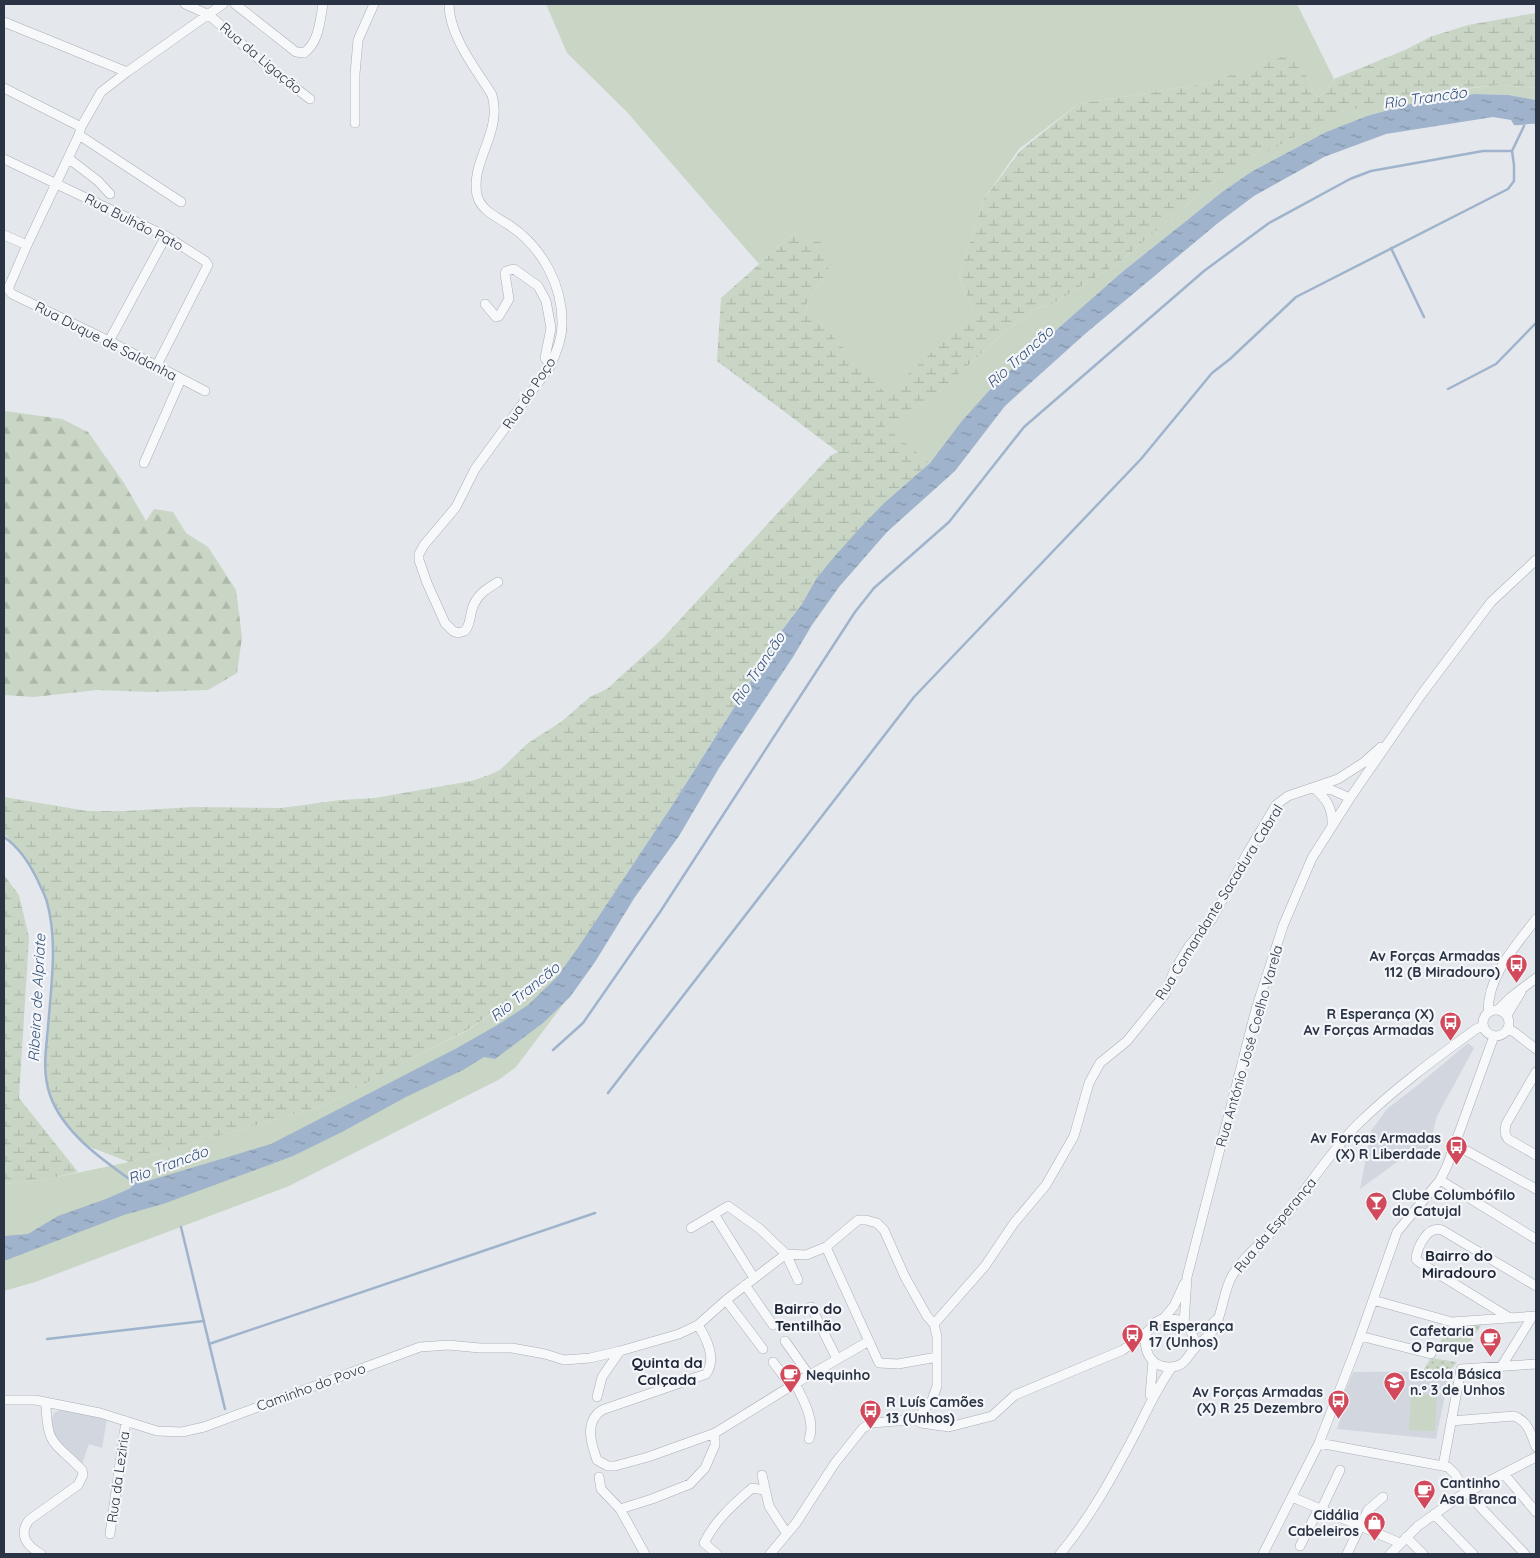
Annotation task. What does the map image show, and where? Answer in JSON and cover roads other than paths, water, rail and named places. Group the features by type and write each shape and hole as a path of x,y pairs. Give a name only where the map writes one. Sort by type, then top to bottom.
{"street":[{"name":"Rua da Ligação","path":"185,4 209,15 267,66 310,99"},
{"path":"4,235 27,245 80,131 101,92 223,4"},
{"path":"235,4 296,52 304,53 312,47 320,25 323,4"},
{"path":"355,123 358,40 374,4"},
{"name":"Rua do Poço","path":"449,4 454,32 492,96 496,107 494,123 480,164 476,183 477,196 493,216 510,226 527,240 543,259 555,282 561,303 562,326 558,347 551,364 474,470 456,507 424,544 419,554 419,560 432,596 445,623 458,633 465,632 470,625 473,605 481,593 498,582"},
{"path":"4,22 127,72"},
{"path":"4,88 80,131 181,202"},
{"path":"68,158 98,181 110,194"},
{"name":"Rua Bulhão Pato","path":"4,159 166,236 205,261 208,265 157,365"},
{"path":"108,341 166,236"},
{"name":"Rua Duque de Saldanha","path":"27,245 8,289 12,294 157,365 205,391"},
{"path":"485,304 496,317 500,316 509,299 505,274 510,269 514,269 538,286 546,301 549,314 551,328 545,358 551,364"},
{"path":"144,463 181,379"},
{"name":"Rua Comandante Sacadura Cabral","path":"1314,788 1332,790 1350,798 1395,732 1492,602 1536,560"},
{"name":"Rua Comandante Sacadura Cabral","path":"934,1324 985,1266 1014,1223 1046,1185 1074,1136 1090,1083 1100,1064 1127,1042 1164,994 1174,971 1189,946 1212,919 1276,805 1288,796 1338,779 1363,763 1395,732"},
{"path":"1314,788 1324,796 1331,809 1332,826"},
{"name":"Rua António José Coelho Varela","path":"1164,1318 1174,1306 1187,1277 1256,1009 1280,935 1312,858 1350,798"},
{"path":"1498,1010 1507,1015 1508,1029 1502,1034 1494,1036 1488,1033 1484,1026 1484,1018 1488,1012 1488,1000 1497,974 1536,919"},
{"path":"1488,1012 1498,1010 1511,997 1536,978"},
{"path":"1507,1015 1523,989"},
{"name":"Rua da Esperança","path":"1194,1349 1214,1329 1232,1276 1244,1258 1274,1230 1357,1125 1428,1065 1476,1029 1484,1026"},
{"path":"1508,1029 1536,1048"},
{"path":"1263,1554 1319,1443 1397,1232 1440,1180 1456,1145 1494,1036"},
{"path":"1536,1072 1533,1088 1506,1124 1505,1130 1508,1140 1536,1155"},
{"path":"1456,1145 1536,1189"},
{"path":"1440,1180 1536,1239"},
{"path":"691,1228 728,1206 760,1229 786,1254 798,1280"},
{"path":"714,1214 754,1278"},
{"path":"770,1554 786,1534 850,1437 872,1423 914,1418 926,1409 932,1400 936,1386 937,1337 934,1324 927,1316 905,1277 884,1230 877,1223 858,1220 826,1247 806,1255 786,1254"},
{"path":"1510,1318 1425,1267 1416,1259 1417,1251 1426,1235 1438,1228 1536,1286"},
{"path":"826,1247 879,1363 898,1364 937,1357"},
{"name":"Caminho do Povo","path":"4,1400 35,1400 100,1413 157,1431 182,1432 204,1427 420,1347 512,1348 546,1354 564,1360 590,1358 679,1334 698,1324 786,1254"},
{"name":"Rua António José Coelho Varela","path":"1187,1277 1187,1326"},
{"path":"745,1285 773,1324"},
{"path":"726,1300 763,1349"},
{"path":"1373,1300 1452,1322 1534,1316"},
{"path":"811,1307 837,1359"},
{"path":"1501,1367 1534,1316"},
{"path":"914,1418 921,1423 949,1427 992,1416 1015,1395 1123,1350 1147,1332 1156,1322 1164,1318 1179,1320 1187,1326 1194,1339 1194,1349 1188,1360 1181,1365 1172,1367 1163,1367 1139,1350 1123,1350"},
{"path":"1187,1326 1209,1327 1218,1318"},
{"path":"698,1324 705,1336 712,1359 711,1368 706,1374 602,1410 595,1415 591,1423 591,1442 597,1460 608,1466 615,1466 648,1458 715,1433 869,1340"},
{"path":"1147,1332 1144,1341 1150,1358 1149,1403"},
{"path":"1360,1336 1431,1354"},
{"path":"785,1341 809,1375"},
{"path":"597,1397 602,1377 620,1351"},
{"path":"772,1362 792,1385 807,1410 811,1428 809,1439"},
{"path":"1443,1466 1461,1369 1536,1364"},
{"path":"1060,1554 1078,1533 1117,1468 1149,1403 1172,1367"},
{"path":"41,1554 26,1543 24,1532 26,1526 30,1520 78,1485 83,1475 82,1470 55,1445 49,1436 46,1424 46,1403"},
{"path":"1451,1421 1519,1417 1527,1425 1536,1447"},
{"name":"Rua da Leziria","path":"110,1534 126,1421"},
{"path":"620,1509 690,1484 705,1468 715,1445 715,1433"},
{"path":"1319,1443 1448,1467 1456,1474 1467,1493 1521,1553"},
{"path":"1390,1554 1418,1526 1434,1514 1467,1493 1536,1457"},
{"path":"1300,1546 1319,1509 1323,1506 1340,1470"},
{"path":"1504,1474 1536,1512"},
{"path":"762,1475 764,1490 772,1511 786,1534"},
{"path":"599,1477 601,1489 620,1509 645,1554"},
{"path":"717,1554 704,1543 712,1527 727,1509 752,1488 764,1490"},
{"path":"1347,1554 1368,1510 1383,1497"},
{"path":"1292,1498 1360,1526 1403,1540 1423,1554"},
{"path":"1434,1514 1473,1554"}],"water":[{"path":"1475,94 1509,95 1536,100 1536,124 1514,125 1511,120 1493,117 1386,134 1324,157 1254,196 1218,223 1085,334 1005,406 955,471 887,532 839,587 812,625 793,657 719,768 679,836 635,897 595,962 570,997 543,1023 495,1059 484,1057 463,1070 406,1097 293,1156 163,1204 124,1215 4,1261 4,1236 28,1234 58,1216 131,1188 132,1182 137,1178 141,1183 271,1144 457,1048 528,1005 557,977 577,949 675,801 764,660 766,651 802,604 816,579 884,503 930,463 961,422 996,383 1122,272 1222,192 1251,172 1326,132 1367,116 1410,104"}],"waterway":[{"path":"608,1093 914,697 1141,459 1212,373 1230,359 1296,297 1508,189 1514,181 1512,151 1524,126"},
{"path":"553,1050 583,1023 660,912 855,612 874,588 949,522 1024,427 1204,271 1269,223 1350,179 1371,171 1483,151 1512,151"},
{"path":"1391,248 1424,317"},
{"path":"1448,389 1496,364 1536,323"},
{"name":"Ribeira de Alpriate","path":"4,837 20,851 32,868 47,902 50,917 53,965 45,1061 50,1095 56,1109 74,1134 98,1156 135,1183"},
{"path":"209,1344 595,1213"},
{"path":"181,1227 225,1409"},
{"path":"47,1339 204,1321"}],"place":[{"name":"Av Forças Armadas 112 (B Miradouro)","path":"1516,983"},
{"name":"R Esperança (X) Av Forças Armadas","path":"1450,1041"},
{"name":"Av Forças Armadas (X) R Liberdade","path":"1457,1165"},
{"name":"Clube Columbófilo do Catujal","path":"1376,1222"},
{"name":"R Esperança 17 (Unhos)","path":"1133,1353"},
{"name":"Cafetaria O Parque","path":"1490,1358"},
{"name":"Nequinho","path":"790,1394"},
{"name":"Escola Básica n.º 3 de Unhos","path":"1394,1401"},
{"name":"Av Forças Armadas (X) R 25 Dezembro","path":"1339,1419"},
{"name":"R Luís Camões 13 (Unhos)","path":"870,1429"},
{"name":"Cantinho Asa Branca","path":"1424,1510"},
{"name":"Cidália Cabeleiros","path":"1375,1542"}],"district":[{"name":"Bairro do Miradouro","path":"1459,1264"},
{"name":"Bairro do Tentilhão","path":"808,1318"},
{"name":"Quinta da Calçada","path":"667,1372"}],"water label":[{"name":"Rio Trancão","path":"1425,98"},
{"name":"Rio Trancão","path":"1020,357"},
{"name":"Rio Trancão","path":"758,669"},
{"name":"Rio Trancão","path":"525,992"},
{"name":"Rio Trancão","path":"168,1165"}]}
